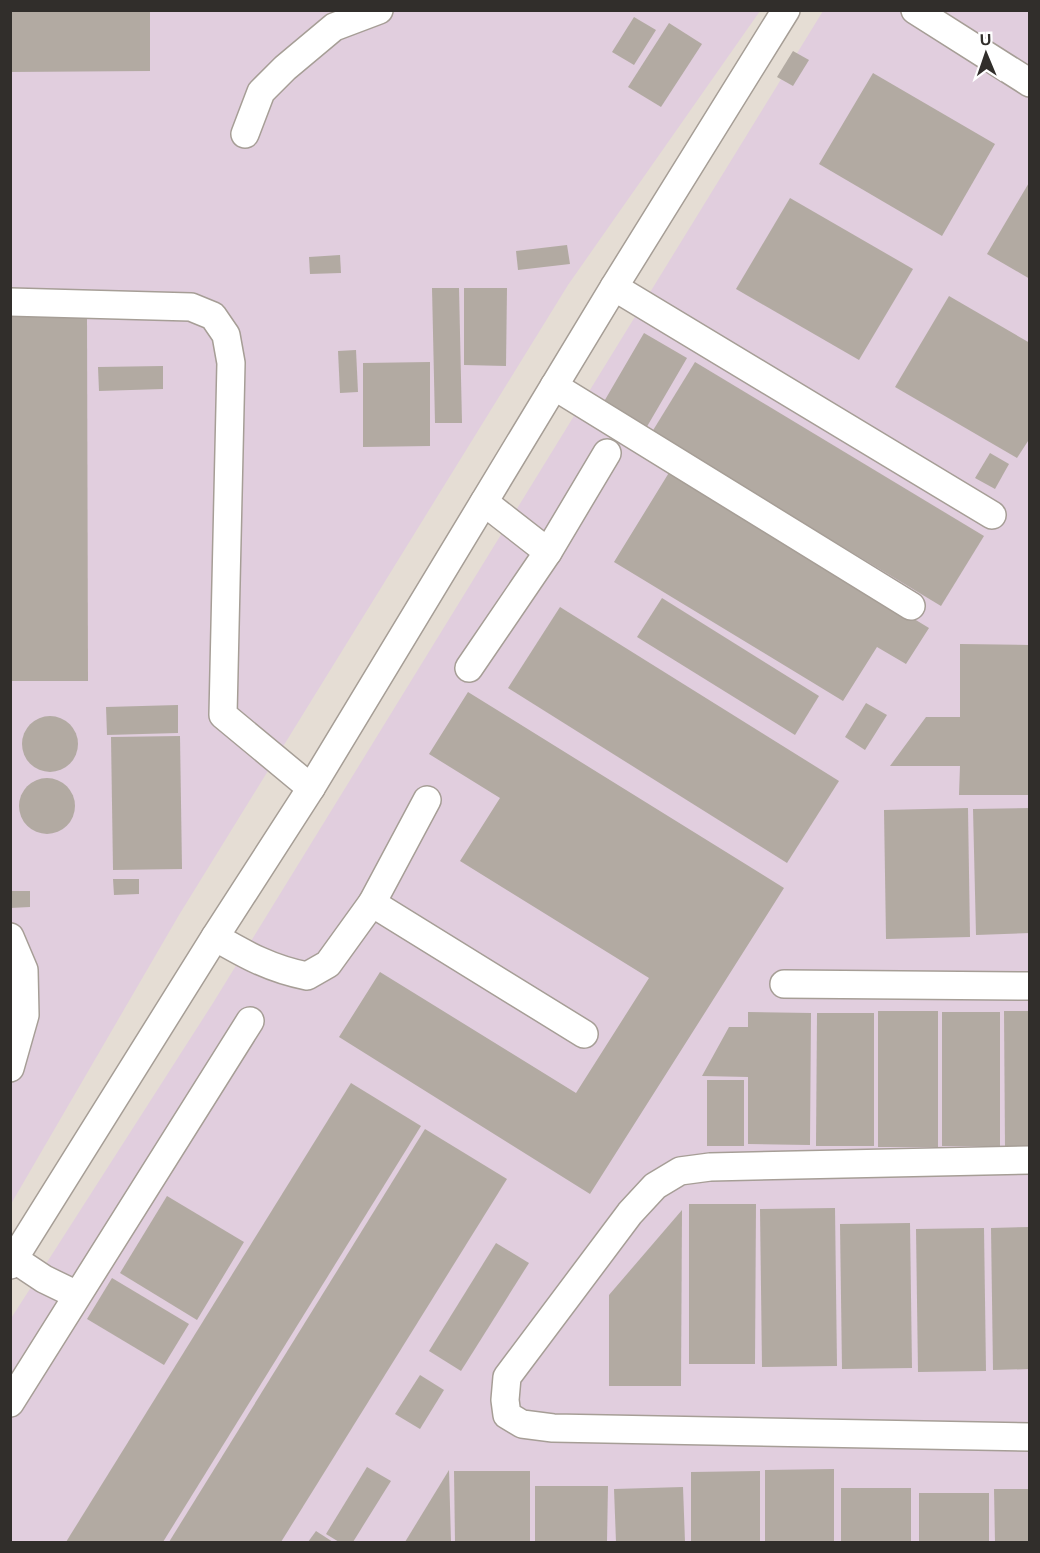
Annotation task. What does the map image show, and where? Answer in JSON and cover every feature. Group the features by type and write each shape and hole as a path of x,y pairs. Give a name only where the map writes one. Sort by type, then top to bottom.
{"street":[{"path":"245,134 261,92 285,68 334,27 379,10"},
{"path":"77,1295 12,1262 311,788 614,287 786,10"},
{"path":"915,10 1029,83"},
{"path":"614,287 992,515"},
{"path":"10,302 191,307 213,316 226,335 231,363 223,715 311,788"},
{"path":"554,386 911,606"},
{"path":"469,668 549,552 607,453"},
{"path":"484,502 549,552"},
{"path":"215,937 282,971 307,976 328,964 372,903 427,800"},
{"path":"372,903 584,1034"},
{"path":"10,937 24,970 25,1015 10,1068"},
{"path":"784,984 1029,986"},
{"path":"10,1403 250,1021"},
{"path":"1029,1160 710,1167 680,1171 655,1186 630,1213 507,1377 505,1400 507,1415 522,1424 553,1428 1029,1437"}],"shaded area":[{"path":"11,11 760,11 568,285 179,915 11,1204"},
{"path":"823,11 1029,11 1029,1542 11,1542 10,1320 213,1003"}],"building":[{"path":"10,10 150,10 150,71 10,72"},
{"path":"634,17 656,30 634,65 612,52"},
{"path":"669,23 702,44 661,107 628,87"},
{"path":"793,51 809,60 793,86 777,77"},
{"path":"873,73 995,144 942,236 819,164"},
{"path":"1030,181 1030,279 987,254"},
{"path":"790,198 913,269 859,360 736,289"},
{"path":"567,245 570,264 518,270 516,251"},
{"path":"340,255 341,273 310,274 309,257"},
{"path":"432,288 459,288 462,423 435,423"},
{"path":"464,288 507,288 506,366 464,365"},
{"path":"949,296 1030,343 1030,438 1017,458 895,387"},
{"path":"10,314 87,314 88,681 10,681"},
{"path":"644,333 687,358 645,430 602,405"},
{"path":"356,350 358,392 340,393 338,351"},
{"path":"430,362 430,446 363,447 363,363"},
{"path":"695,362 984,536 941,606 652,432"},
{"path":"163,366 163,389 99,391 98,367"},
{"path":"990,453 1009,464 995,489 975,478"},
{"path":"670,471 929,628 906,664 877,647 843,701 614,562"},
{"path":"662,598 819,696 795,735 637,637"},
{"path":"560,607 839,781 787,863 508,688"},
{"path":"960,644 1030,645 1030,795 959,795 960,766 890,766 926,717 960,717"},
{"path":"468,692 784,888 590,1194 339,1037 380,972 576,1093 649,978 460,861 500,798 429,754"},
{"path":"866,703 887,715 865,750 845,737"},
{"path":"178,705 178,733 107,735 106,707"},
{"path":"50,716 61,718 70,724 76,733 78,744 76,755 70,764 61,770 50,772 39,770 30,764 24,755 22,744 24,733 30,724 39,718"},
{"path":"180,736 182,869 113,870 111,737"},
{"path":"47,778 58,780 67,786 73,795 75,806 73,817 67,826 58,832 47,834 36,832 27,826 21,817 19,806 21,795 27,786 36,780"},
{"path":"968,808 970,937 886,939 884,810"},
{"path":"1030,808 1030,933 976,935 973,809"},
{"path":"113,879 139,879 139,894 114,895"},
{"path":"10,891 30,891 30,907 10,908"},
{"path":"878,1011 938,1011 938,1147 878,1147"},
{"path":"1004,1011 1030,1011 1030,1146 1005,1146"},
{"path":"748,1012 811,1013 810,1145 748,1144 748,1077 702,1076 729,1027 748,1027"},
{"path":"942,1012 1000,1012 1000,1146 942,1146"},
{"path":"817,1013 874,1013 874,1146 816,1146"},
{"path":"707,1080 744,1080 744,1146 707,1146"},
{"path":"351,1083 421,1126 163,1542 66,1542"},
{"path":"425,1129 507,1179 281,1542 169,1542"},
{"path":"167,1196 244,1242 197,1320 120,1273"},
{"path":"689,1204 756,1204 755,1364 689,1364"},
{"path":"835,1208 837,1366 762,1367 760,1209"},
{"path":"682,1210 681,1386 609,1386 609,1295"},
{"path":"910,1223 912,1368 842,1369 840,1224"},
{"path":"1030,1227 1030,1369 993,1370 991,1228"},
{"path":"984,1228 986,1371 918,1372 916,1229"},
{"path":"496,1243 529,1263 461,1371 429,1351"},
{"path":"112,1278 189,1324 164,1365 87,1319"},
{"path":"420,1375 444,1390 420,1429 395,1414"},
{"path":"367,1467 391,1481 353,1542 339,1542 326,1534"},
{"path":"834,1469 834,1542 765,1542 765,1470"},
{"path":"449,1470 451,1542 405,1542"},
{"path":"454,1471 530,1471 530,1542 455,1542"},
{"path":"760,1471 760,1542 691,1542 691,1472"},
{"path":"535,1486 608,1486 607,1542 535,1542"},
{"path":"683,1487 685,1542 616,1542 614,1489"},
{"path":"841,1488 911,1488 911,1542 841,1542"},
{"path":"994,1489 1030,1489 1030,1542 995,1542"},
{"path":"919,1493 989,1493 989,1542 919,1542"},
{"path":"316,1531 333,1542 308,1542"}]}
